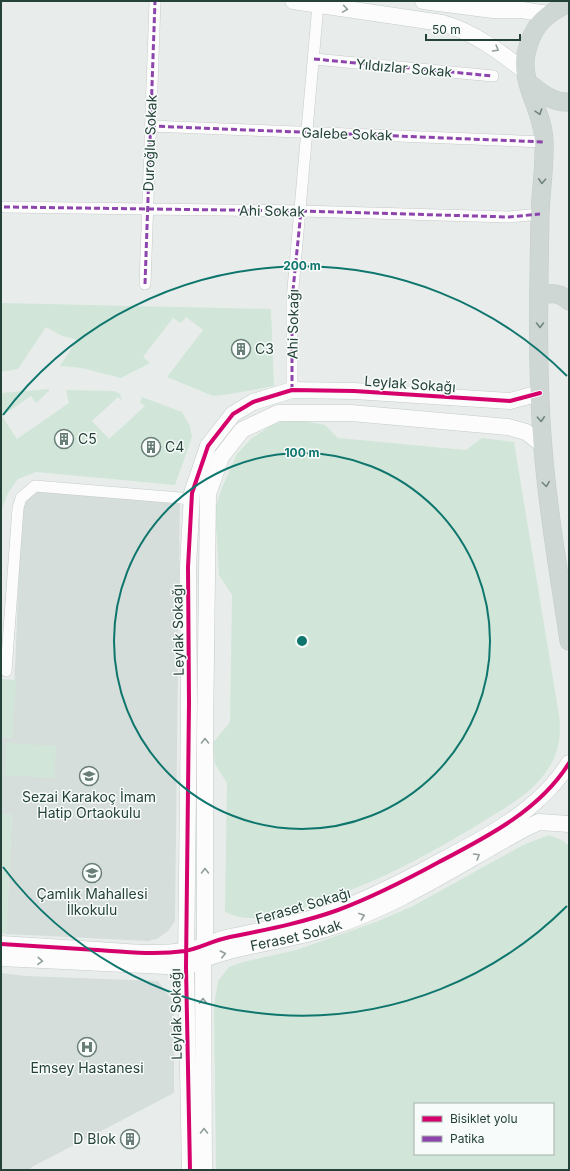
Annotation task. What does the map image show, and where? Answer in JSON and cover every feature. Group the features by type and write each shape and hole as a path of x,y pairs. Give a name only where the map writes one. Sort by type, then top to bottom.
{"main road":[{"path":"567,5 548,14 534,31 529,42 526,55 528,77 543,127 544,142 540,214 540,393 545,473 569,640"},
{"path":"528,77 544,95 562,103 569,102"},
{"path":"540,295 551,293 559,294 569,301"}],"street":[{"name":"Duroğlu Sokak","path":"145,284 155,1"},
{"path":"293,1 442,23 461,28 502,53 528,77"},
{"path":"423,1 493,10 522,10 548,14"},
{"name":"Ahi Sokağı","path":"292,390 292,300 308,133 318,5"},
{"name":"Yıldızlar Sokak","path":"314,59 493,76"},
{"name":"Galebe Sokak","path":"150,126 544,142"},
{"name":"Ahi Sokak","path":"4,207 301,211 509,216 540,214"},
{"name":"Leylak Sokağı","path":"190,1170 186,967 189,702 188,567 193,488 208,446 233,414 253,402 292,390 354,391 510,401 540,393"},
{"name":"Leylak Sokağı","path":"204,1170 205,736 208,494 222,457 242,430 278,413 351,413 508,427 526,432 543,445"},
{"path":"6,671 18,508 21,498 35,486 192,499"},
{"name":"Feraset Sokağı","path":"1,944 158,953 204,951 338,910 395,886 466,848 528,809 563,773 569,763"},
{"name":"Feraset Sokak","path":"186,967 204,951 288,939 328,928 368,914 424,887 507,838 539,822 569,824"},
{"path":"1,958 186,967"}],"shaded area":[{"path":"33,490 180,497 175,921 168,931 157,939 148,941 6,934 12,815 1,814 1,737 12,738 22,502"},
{"name":"Emsey Hastanesi","path":"1,973 26,976 158,981 174,1002 174,1093 32,1167 29,1170 1,1170"}],"green space":[{"path":"1,303 271,309 274,386 213,396 167,377 203,330 186,317 181,323 173,318 143,357 150,363 121,378 82,368 60,366 77,340 60,335 46,327 18,369 1,372"},
{"path":"49,389 49,391 36,403 31,396 2,416 17,439 69,403 66,390 114,391 120,394 122,401 118,397 92,421 109,439 145,406 140,403 142,397 182,412 190,426 192,437 175,485 36,472 18,479 8,493 1,511 1,393"},
{"path":"299,420 325,425 338,438 466,450 482,438 514,442 559,715 560,735 554,759 538,782 517,800 460,835 386,875 310,906 276,916 245,918 225,912 227,783 215,764 213,743 230,722 232,595 219,575 215,510 221,490 237,454 251,439 270,426 281,422"},
{"path":"1,679 16,680 12,738 1,737"},
{"path":"6,743 56,746 54,778 5,775"},
{"path":"1,814 12,815 6,934 1,933"},
{"path":"549,835 562,840 569,846 569,1170 216,1170 214,1006 218,981 229,967 243,962 296,950 376,922 413,906 523,845"}],"marked path":[{"path":"145,284 155,1"},
{"path":"314,59 493,76"},
{"path":"150,126 544,142"},
{"path":"4,207 301,211 509,217 540,214"},
{"path":"292,390 292,300 301,211"}],"cycle path":[{"path":"190,1170 186,967 189,703 188,567 192,493 208,446 233,414 253,402 292,390 354,391 510,401 540,393"},
{"path":"1,944 130,952 174,952 190,950 221,939 283,926 324,915 364,900 389,888 494,832 511,821 543,795 557,780 569,763"}],"place":[{"name":"C3","path":"241,349"},
{"name":"C5","path":"64,439"},
{"name":"C4","path":"151,447"},
{"name":"Sezai Karakoç İmam Hatip Ortaokulu","path":"89,776"},
{"name":"Çamlık Mahallesi İlkokulu","path":"92,873"},
{"name":"Emsey Hastanesi","path":"87,1047"},
{"name":"D Blok","path":"130,1139"}]}
